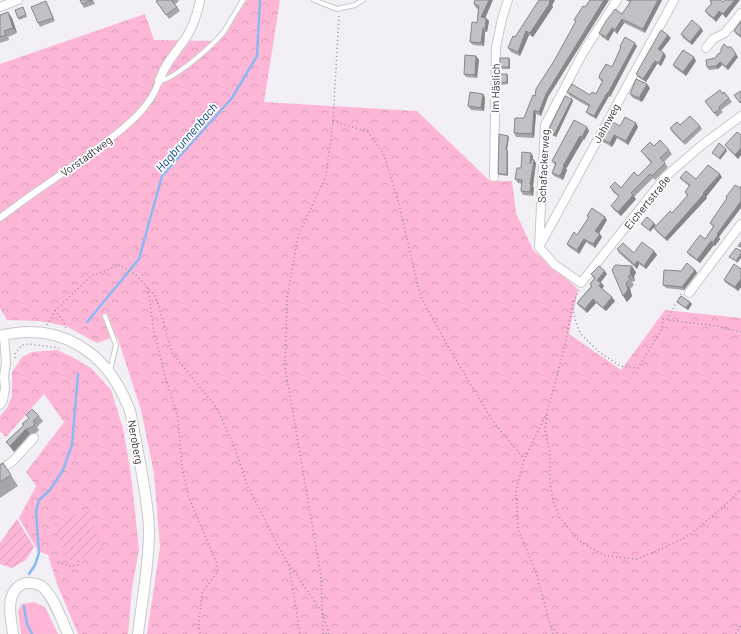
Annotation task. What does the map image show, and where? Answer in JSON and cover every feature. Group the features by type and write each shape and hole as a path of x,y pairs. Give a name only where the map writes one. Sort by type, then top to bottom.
{"street":[{"path":"0,7 18,0"},
{"path":"159,81 167,62 181,46 190,31 200,0"},
{"name":"Im Häslich","path":"494,177 496,47 508,0"},
{"name":"Schafackerweg","path":"539,247 545,125 584,51 617,0"},
{"name":"Jahnweg","path":"539,247 674,0"},
{"path":"706,48 713,40 725,33 741,13"},
{"name":"Vorstadtweg","path":"0,218 80,162 134,119 154,92 159,81"},
{"name":"Eichertstraße","path":"581,283 666,176 702,145 741,116"},
{"path":"689,293 741,224"},
{"path":"539,247 554,264 581,283"},
{"name":"Neroberg","path":"2,336 42,333 69,340 85,348 105,366 120,387 129,407 149,529 148,562 141,602 138,634"},
{"path":"0,405 3,400 5,388 2,374 6,362 2,336"},
{"path":"0,470 13,461 34,438"},
{"path":"13,634 10,611 11,596 17,587 25,583 32,583 41,586 49,595 68,634"}],"lane":[{"path":"159,81 164,81 184,68 210,46 224,30 243,0"},
{"path":"314,0 337,9 355,5 363,0"},
{"path":"105,316 116,345 110,373"}],"path":[{"path":"323,634 320,576 285,367 285,359 287,300 298,236 326,176 332,121 338,18 342,8"},
{"path":"332,121 368,132 384,155 398,200 420,295 449,348 492,420 524,459"},
{"path":"42,333 55,310 91,276 120,265 136,275 156,296 172,353 217,408 234,446 248,487 283,556 290,566 300,634"},
{"path":"581,283 572,306 565,346 547,414 545,431 550,453 550,481 553,501 559,516 574,536 581,542 606,556 637,559 666,547 691,534 741,489"},
{"path":"148,288 154,332 165,376 178,418 182,467 189,498 217,564 218,571 202,594 199,622 200,634"},
{"path":"668,320 681,294 689,293"},
{"path":"572,306 580,333 599,352 620,366 638,368 662,329 663,319 717,326 741,332"},
{"path":"15,359 16,354 22,345 30,344 59,348 66,329 64,322 55,310"},
{"path":"547,414 524,459 516,491 518,529 535,570 553,634"},
{"path":"283,556 322,611 329,634"},
{"path":"58,562 69,566 78,565 79,558"},
{"path":"736,634 741,624"},
{"path":"551,627 559,634"}],"green space":[{"path":"247,0 280,0 264,102 417,111 490,181 512,181 516,213 533,250 578,289 569,334 621,370 665,310 741,318 741,634 147,634 160,547 154,473 141,410 117,336 97,343 66,326 39,321 7,320 0,308 0,64 145,14 154,40 220,41"},
{"path":"57,350 91,368 111,390 123,428 131,475 139,549 132,588 128,634 78,634 57,584 48,555 38,551 19,518 36,486 26,472 64,422 44,394 6,437 0,431 0,416 7,408 12,396 12,372 22,357 32,352"},
{"path":"88,509 104,553 66,561 55,524"},
{"path":"17,519 34,547 26,560 12,568 0,564 0,543"},
{"path":"34,602 45,607 58,634 21,634 18,611 22,604"}],"building":[{"path":"80,0 92,0 82,4"},
{"path":"173,0 172,1 177,7 166,15 156,1"},
{"path":"475,0 489,0 481,17 486,18 481,43 470,42 472,22 477,23 479,6 474,4"},
{"path":"539,0 550,0 550,3 530,33 526,31 518,52 508,48 513,36 515,37"},
{"path":"590,0 604,0 546,94 539,112 534,110 532,134 514,133 515,118 524,118 533,95 535,96 536,89 554,61 576,21 574,20 583,6 585,7"},
{"path":"629,0 658,0 643,29 622,19 615,30 612,28 606,37 599,33 615,9 622,14 631,1"},
{"path":"721,0 723,2 725,0 735,0 723,14 719,11 714,18 705,11 712,3 710,1"},
{"path":"46,1 53,18 38,23 31,7"},
{"path":"23,7 26,15 18,18 15,10"},
{"path":"8,12 13,28 4,31 6,35 0,37 0,15"},
{"path":"692,20 701,28 690,42 681,34"},
{"path":"741,21 741,36 734,31"},
{"path":"661,30 668,35 658,49 664,53 659,63 655,61 643,79 636,74"},
{"path":"625,37 635,43 594,116 586,112 590,105 567,92 572,84 590,95 592,92 596,94 603,80 599,78 600,74 606,64 612,67"},
{"path":"724,44 727,47 731,47 736,54 726,67 720,62 716,66 707,67 706,60 715,58 721,52"},
{"path":"683,50 694,57 683,72 673,65"},
{"path":"465,55 476,56 475,75 464,74"},
{"path":"500,58 509,58 509,67 500,67"},
{"path":"500,74 507,74 507,82 500,83"},
{"path":"636,79 647,84 639,98 630,94"},
{"path":"720,90 729,98 719,107 720,109 714,113 705,101"},
{"path":"741,91 741,102 740,103 734,95"},
{"path":"470,92 483,94 481,108 468,106"},
{"path":"565,96 572,99 554,135 549,133 549,129"},
{"path":"690,116 700,126 683,142 670,128 677,122 680,125"},
{"path":"625,117 636,123 626,141 614,135 610,143 601,139 604,132 607,133 613,122 620,126"},
{"path":"574,120 587,127 582,137 580,136 563,166 564,167 560,176 552,173 556,163 552,161"},
{"path":"737,132 741,135 741,148 735,155 725,145"},
{"path":"499,134 508,136 506,150 507,174 498,174"},
{"path":"660,140 669,150 660,158 665,163 652,176 650,174 631,193 633,195 618,212 611,206 619,196 610,187 615,182 621,188 634,172 638,176 652,162 641,151 650,142 654,146"},
{"path":"719,143 726,149 719,158 712,153"},
{"path":"522,152 531,153 530,164 532,159 534,160 530,192 521,191 522,180 515,179 517,168 521,168"},
{"path":"708,165 720,174 665,238 654,228 670,211 672,213 688,195 685,192 690,185 680,178 686,171 696,179"},
{"path":"735,185 740,188 741,186 741,201 717,234 718,235 713,242 711,241 697,260 687,252 700,235 705,239 714,226 710,223"},
{"path":"592,208 605,217 595,231 600,234 593,244 584,239 577,250 567,244 574,232 577,235 589,217 587,216"},
{"path":"647,217 654,223 649,230 641,224"},
{"path":"642,242 654,251 644,266 637,261 635,265 617,249 623,243 634,253"},
{"path":"736,248 741,251 741,254 736,261 729,257"},
{"path":"687,263 695,270 682,287 663,285 664,270 681,271"},
{"path":"734,264 741,269 741,279 735,287 724,280"},
{"path":"615,265 632,266 630,271 631,275 628,276 630,279 626,283 628,290 623,296 612,270"},
{"path":"599,266 605,271 597,280 601,283 599,286 612,297 603,308 593,299 585,309 577,303 592,286 590,284 595,278 591,274"},
{"path":"681,296 690,302 686,308 677,302"},
{"path":"32,409 39,416 33,421 35,424 26,429 10,446 6,442 24,425 22,424 29,418 26,415"},
{"path":"3,463 11,475 0,482 0,465"}],"waterway":[{"name":"Hagbrunnenbach","path":"87,322 139,259 162,176 232,98 257,56 260,0"},
{"name":"Hagbrunnenbach","path":"29,574 35,565 39,553 36,512 39,500 50,490 63,470 72,445 78,374"},
{"name":"Hagbrunnenbach","path":"24,606 27,624 32,634"}]}
